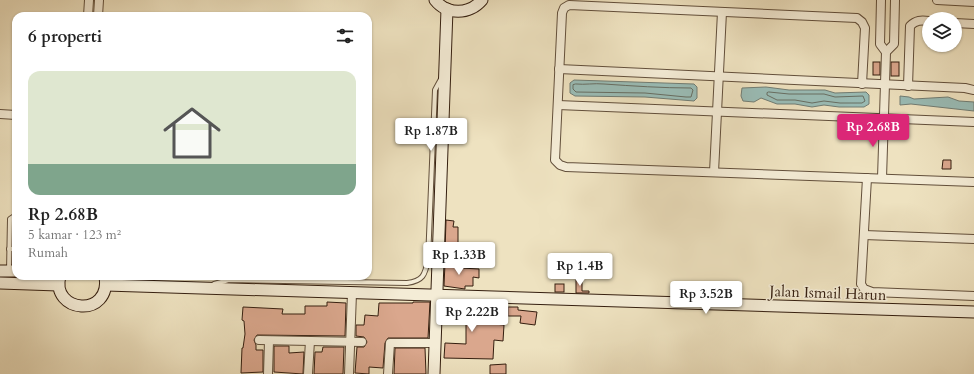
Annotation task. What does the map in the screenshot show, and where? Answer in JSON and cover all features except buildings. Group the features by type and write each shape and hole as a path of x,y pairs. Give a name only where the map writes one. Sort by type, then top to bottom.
{"street":[{"path":"88,0 88,12"},
{"path":"98,12 99,0"},
{"path":"435,0 447,9 461,12 474,7 482,0"},
{"path":"881,0 880,44 886,52 882,178"},
{"path":"886,52 894,44 895,0"},
{"path":"937,0 974,2"},
{"path":"862,84 865,28 862,22 857,18 569,5 564,8 562,13 555,160 560,165 566,167 974,182"},
{"path":"434,374 438,296 447,9"},
{"path":"714,172 722,12"},
{"path":"908,86 910,26 914,22 922,20"},
{"path":"962,23 974,24"},
{"path":"559,69 965,88 974,90"},
{"path":"558,105 974,122"},
{"path":"0,114 12,115"},
{"path":"866,178 861,284 864,290 872,292 974,296"},
{"path":"864,235 974,239"},
{"path":"0,283 59,280 62,295 68,302 78,306 88,306 97,302 104,294 106,280"},
{"name":"Jalan Ismail Harun","path":"106,280 202,288 974,312"},
{"path":"349,374 352,293"},
{"path":"259,340 362,342"},
{"path":"268,374 269,341"},
{"path":"308,374 310,341"},
{"path":"388,374 390,343 436,343"}],"lane":[{"path":"202,288 229,280 408,283 416,282 421,279 425,272 428,260 435,90 445,75"},
{"path":"8,271 10,219 12,218"}],"water":[{"path":"574,80 694,84 697,87 697,98 694,101 645,97 575,96 570,93 570,83"},
{"path":"766,87 789,90 825,90 835,93 866,92 869,95 869,104 864,107 839,107 824,105 812,107 795,104 777,104 761,98 754,102 743,101 741,96 742,88"},
{"path":"900,96 914,99 948,97 959,101 974,102 974,111 911,104 900,105"}]}
